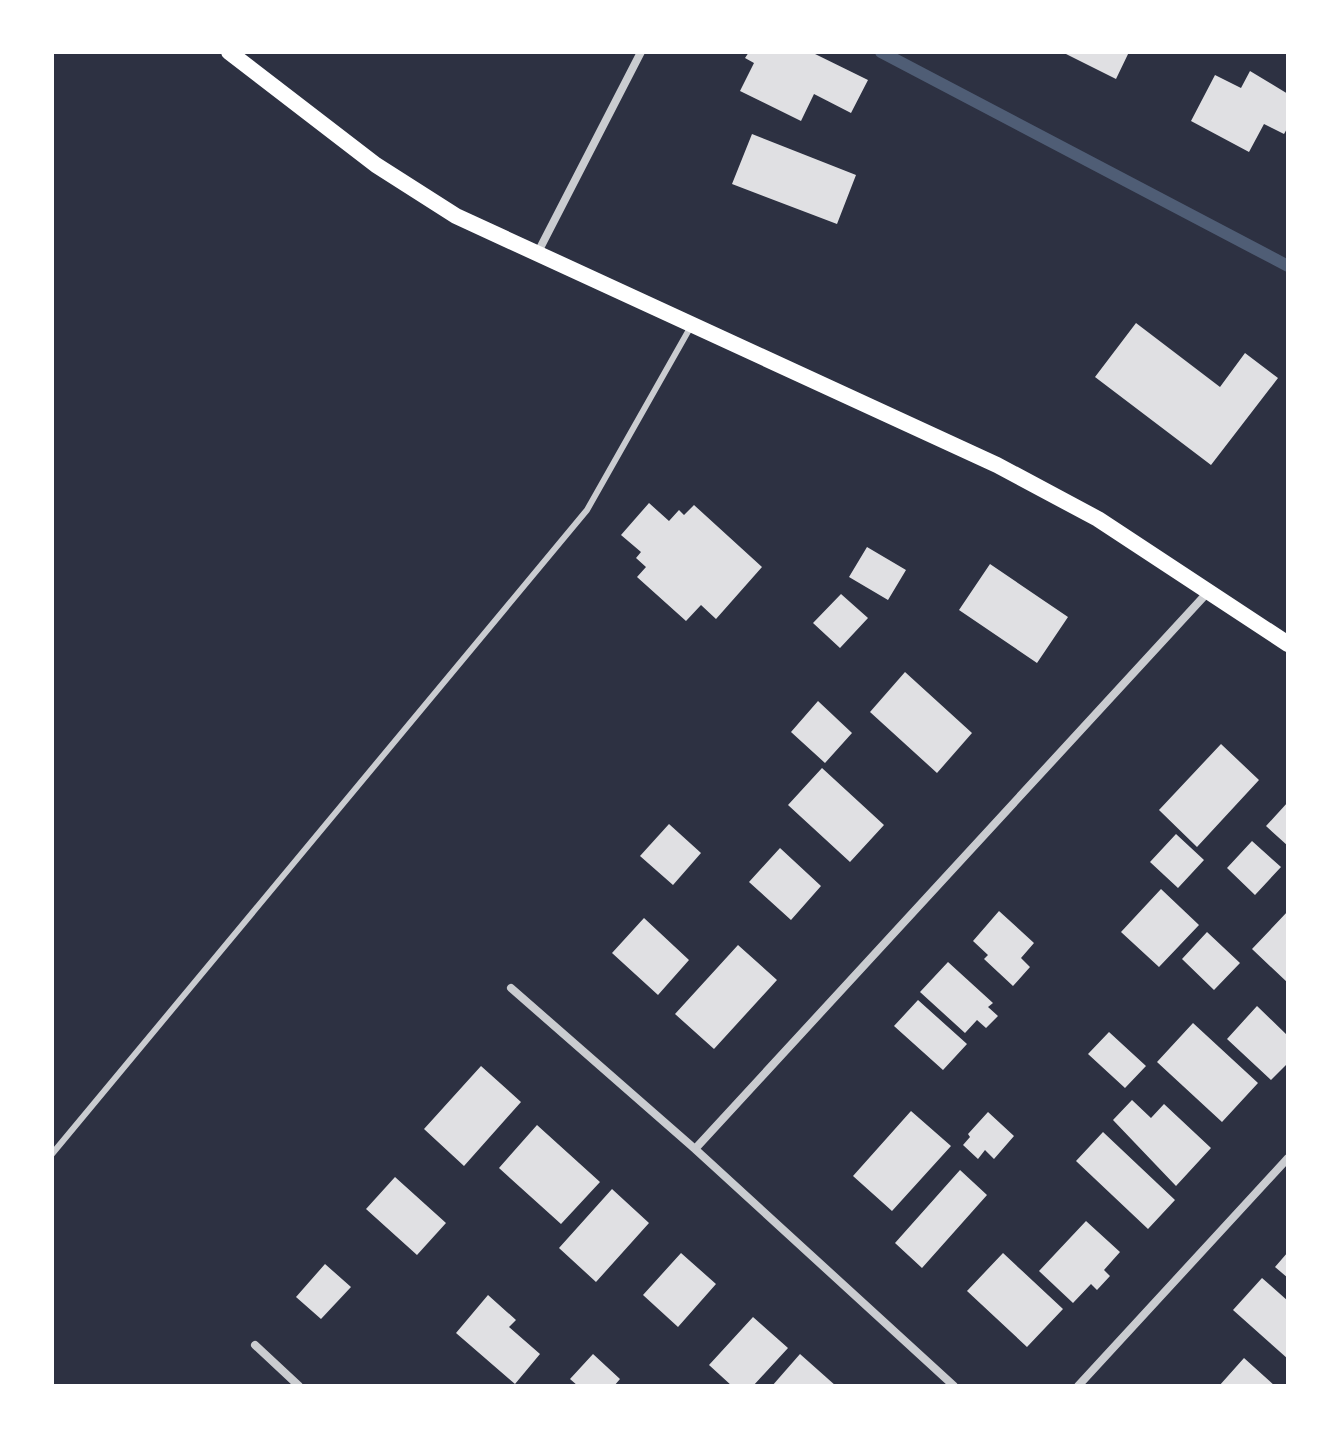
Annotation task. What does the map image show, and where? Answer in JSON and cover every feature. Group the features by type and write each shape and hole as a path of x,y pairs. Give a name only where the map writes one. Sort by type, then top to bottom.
{"main road":[{"path":"229,52 376,165 456,216 997,465 1098,519 1288,644"}],"street":[{"path":"537,255 641,52"},
{"path":"695,1149 1208,592"},
{"path":"511,988 695,1149 954,1386"},
{"path":"1078,1386 1288,1158"},
{"path":"255,1345 299,1386"}],"lane":[{"path":"52,1154 587,510 692,324"}],"building":[{"path":"749,52 811,52 868,80 851,113 814,94 801,121 740,91 754,63 745,58"},
{"path":"1062,52 1129,52 1116,79"},
{"path":"1250,71 1288,94 1288,127 1284,134 1264,124 1249,152 1191,121 1215,75 1241,88"},
{"path":"752,134 856,175 837,224 732,184"},
{"path":"1136,323 1220,387 1245,353 1278,378 1211,465 1095,377"},
{"path":"649,503 669,521 679,510 684,515 694,505 762,567 716,619 701,605 686,621 637,577 646,567 636,558 641,552 621,535"},
{"path":"867,547 906,570 888,600 849,577"},
{"path":"990,564 1068,617 1037,663 959,610"},
{"path":"841,594 868,618 840,648 813,623"},
{"path":"905,672 972,733 937,773 870,712"},
{"path":"818,701 852,733 825,763 791,732"},
{"path":"1221,744 1259,780 1197,847 1159,810"},
{"path":"822,768 884,825 850,862 788,805"},
{"path":"1288,802 1288,846 1266,826"},
{"path":"669,824 701,853 673,885 640,856"},
{"path":"1176,834 1204,860 1178,888 1150,862"},
{"path":"1252,841 1281,867 1255,895 1227,868"},
{"path":"780,848 821,886 791,920 749,882"},
{"path":"1161,889 1199,925 1159,967 1121,932"},
{"path":"999,911 1034,943 1021,958 1030,967 1013,986 984,959 988,955 973,941"},
{"path":"1288,911 1288,983 1252,949"},
{"path":"644,918 689,960 658,995 612,953"},
{"path":"1207,932 1240,963 1214,990 1182,959"},
{"path":"738,945 777,980 714,1049 675,1014"},
{"path":"948,962 993,1003 988,1007 998,1016 986,1028 977,1020 965,1033 920,992"},
{"path":"918,1000 967,1044 943,1070 894,1026"},
{"path":"1257,1006 1288,1036 1288,1063 1271,1080 1227,1039"},
{"path":"1193,1023 1258,1083 1222,1122 1157,1062"},
{"path":"1109,1032 1146,1066 1125,1088 1088,1054"},
{"path":"481,1066 521,1102 464,1166 424,1129"},
{"path":"1132,1100 1151,1118 1164,1104 1211,1148 1176,1186 1113,1120"},
{"path":"911,1111 951,1146 892,1211 853,1176"},
{"path":"988,1112 1014,1136 994,1159 985,1150 978,1159 963,1145 970,1137 968,1134"},
{"path":"537,1125 600,1182 561,1224 499,1168"},
{"path":"1103,1132 1175,1200 1148,1229 1076,1161"},
{"path":"960,1170 987,1195 922,1268 895,1243"},
{"path":"395,1177 446,1223 417,1255 366,1209"},
{"path":"612,1189 649,1223 596,1282 559,1248"},
{"path":"1086,1221 1120,1252 1104,1270 1110,1276 1097,1290 1091,1284 1073,1303 1039,1271"},
{"path":"1288,1252 1288,1278 1275,1267"},
{"path":"681,1253 716,1284 678,1327 643,1295"},
{"path":"1003,1253 1063,1309 1027,1347 967,1291"},
{"path":"325,1264 351,1287 321,1319 296,1297"},
{"path":"1262,1278 1288,1301 1288,1359 1233,1310"},
{"path":"488,1295 516,1320 509,1327 540,1354 515,1384 456,1333"},
{"path":"753,1317 788,1348 753,1386 732,1386 709,1365"},
{"path":"593,1354 620,1379 614,1386 578,1386 570,1379"},
{"path":"800,1354 836,1386 772,1386"},
{"path":"1244,1358 1275,1386 1219,1386"}],"waterway":[{"path":"881,52 1288,266"}]}
